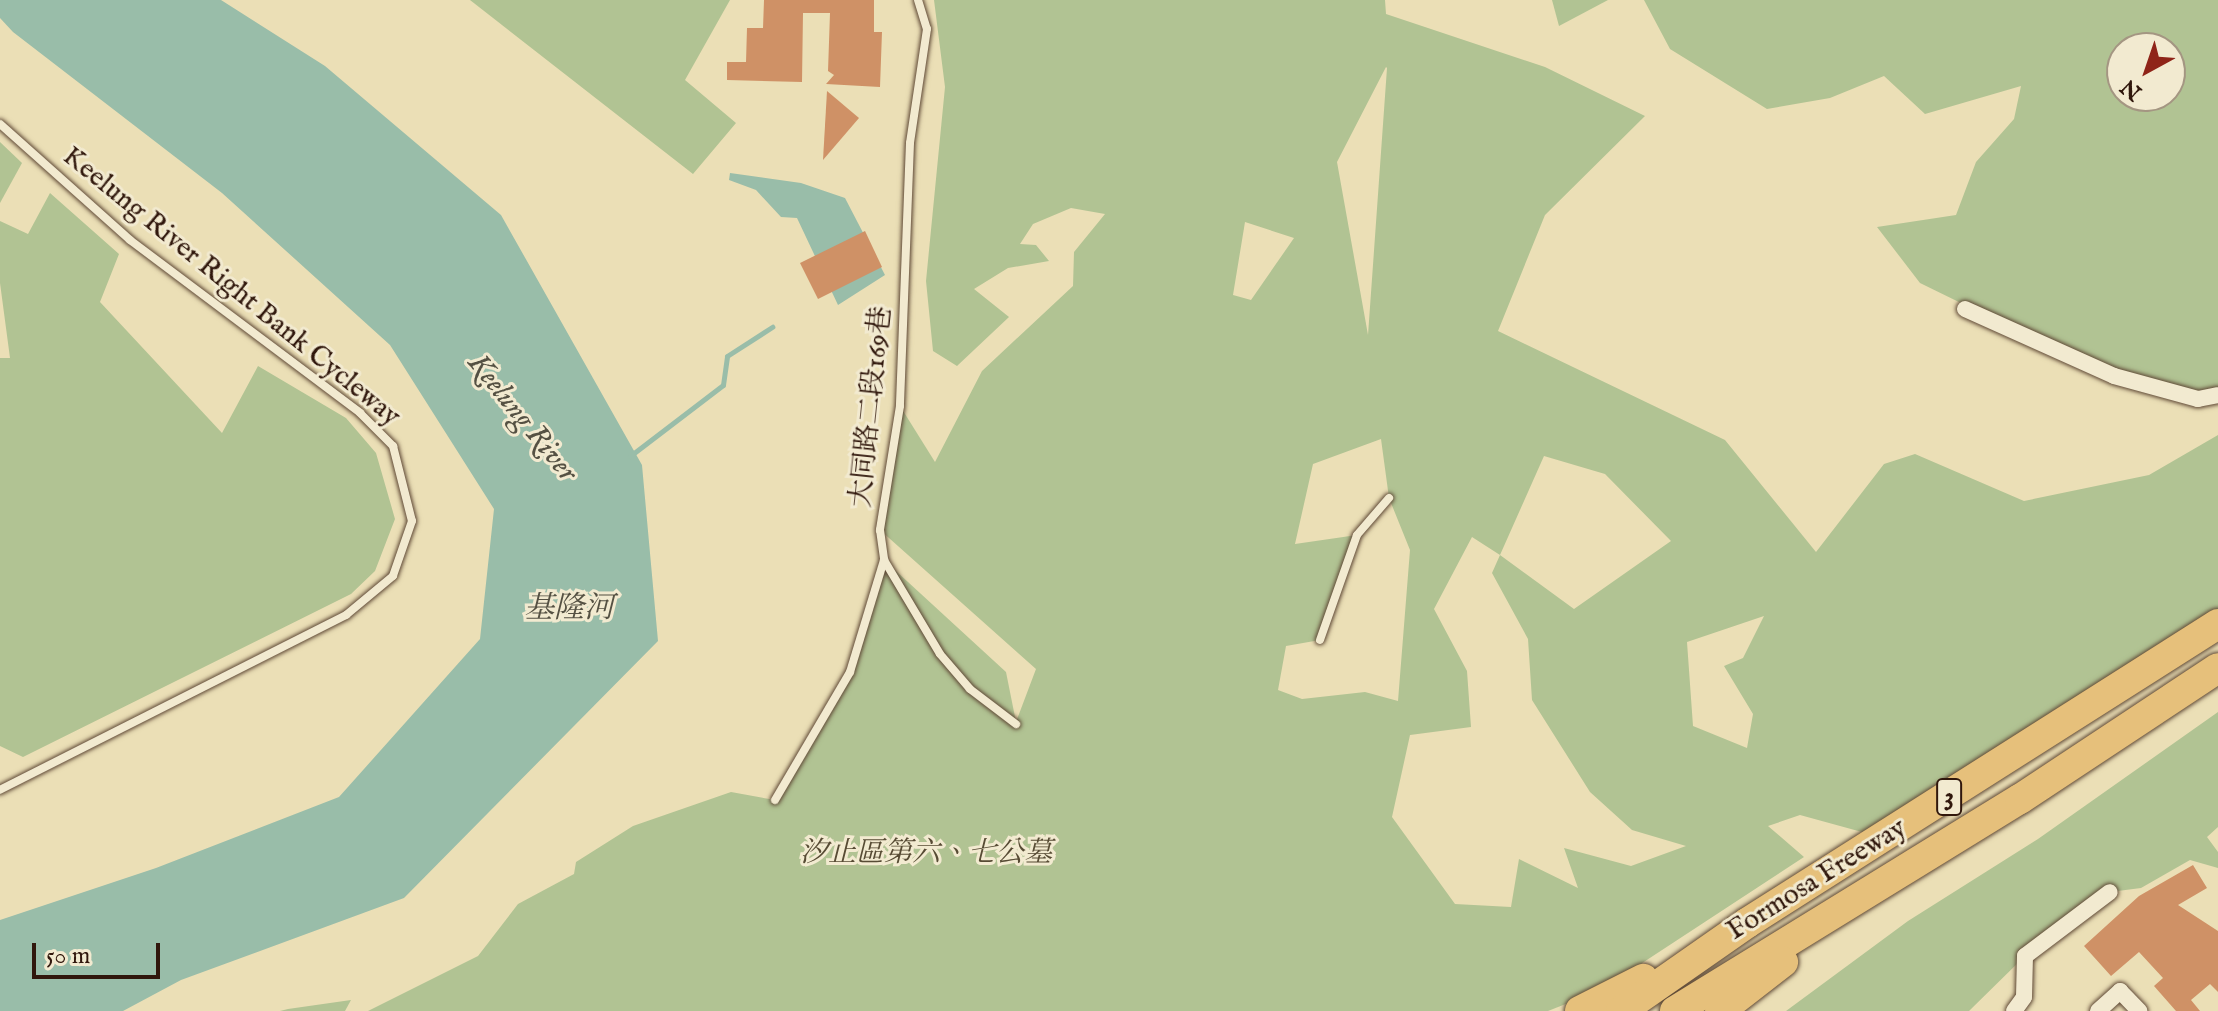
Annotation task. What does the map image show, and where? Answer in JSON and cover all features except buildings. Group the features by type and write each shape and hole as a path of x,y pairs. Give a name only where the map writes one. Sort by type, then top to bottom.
{"highway":[{"name":"Formosa Freeway","path":"1621,1011 2218,624"},
{"name":"Formosa Freeway","path":"1675,1011 1839,907 2020,799 2218,668"},
{"path":"1720,1011 1780,965 1839,907"},
{"path":"1580,1011 1629,983 1680,970"}],"street":[{"path":"1965,309 2114,376 2198,399 2218,395"},
{"path":"2014,1011 2024,997 2025,956 2110,892"},
{"path":"2098,1011 2120,991 2139,1011"}],"lane":[{"name":"大同路二段169巷","path":"918,0 927,29 910,143 907,308 900,406 880,530 884,560 940,654 970,689 1016,724"},
{"name":"Keelung River Right Bank Cycleway","path":"0,124 130,240 360,413 393,446 412,521 393,576 346,615 0,790"},
{"path":"1320,640 1357,535 1389,498"},
{"path":"775,800 850,672 884,560"}],"green space":[{"path":"470,0 730,0 685,80 736,123 693,174"},
{"name":"汐止區第六、七公墓","path":"934,0 1385,0 1386,14 1545,67 1645,116 1545,215 1498,331 1725,440 1816,552 1884,464 1915,454 2024,501 2149,475 2218,435 2218,619 1891,840 1800,815 1768,826 1804,857 1601,990 1548,1011 368,1011 478,956 518,904 574,874 576,862 633,826 731,792 775,800 850,673 884,560 1006,672 1016,722 1036,669 880,530 900,406 935,462 982,371 1073,286 1074,252 1105,214 1071,208 1033,224 1020,244 1036,245 1049,261 1008,268 974,289 1009,317 957,366 933,351 926,281 945,87","holes":["1386,67 1368,335 1337,162","1245,222 1294,238 1251,300 1233,295","1381,439 1389,498 1410,550 1398,701 1365,692 1302,699 1278,690 1286,646 1320,640 1357,535 1295,544 1313,464","1544,456 1605,474 1671,541 1574,609 1500,555","1472,537 1500,555 1492,573 1528,639 1532,700 1590,792 1632,830 1686,846 1631,866 1564,848 1578,888 1519,859 1511,907 1455,904 1392,817 1410,735 1471,727 1467,671 1434,609","1764,616 1743,658 1724,666 1753,714 1747,748 1693,726 1687,642"]},
{"path":"1552,0 1608,0 1559,26"},
{"path":"1644,0 2218,0 2218,395 2114,376 1920,283 1877,227 1956,215 1976,162 2014,119 2021,86 1925,114 1884,76 1830,98 1767,109 1670,49"},
{"path":"0,142 22,163 0,203"},
{"path":"50,193 119,254 100,302 222,433 258,366 346,418 376,453 395,519 375,571 351,594 23,757 0,746 0,358 10,358 0,283 0,221 28,234"},
{"path":"2218,712 2218,827 2207,837 2218,852 2218,868 2190,860 2141,888 2110,892 2025,956 1969,1011 1786,1011 1908,921 2038,839"},
{"path":"351,1000 345,1011 280,1011 288,1009"}],"water":[{"name":"基隆河","path":"0,0 221,0 325,66 501,215 642,465 658,641 404,898 181,980 123,1011 0,1011 0,920 156,868 339,797 480,639 494,509 390,345 222,193 13,32 0,18"},
{"path":"730,173 801,183 845,198 885,275 838,305 797,218 781,217 756,190 729,180"}],"waterway":[{"path":"630,456 723,385 727,356 772,327"}],"water label":[{"name":"Keelung River","path":"522,418"}]}
